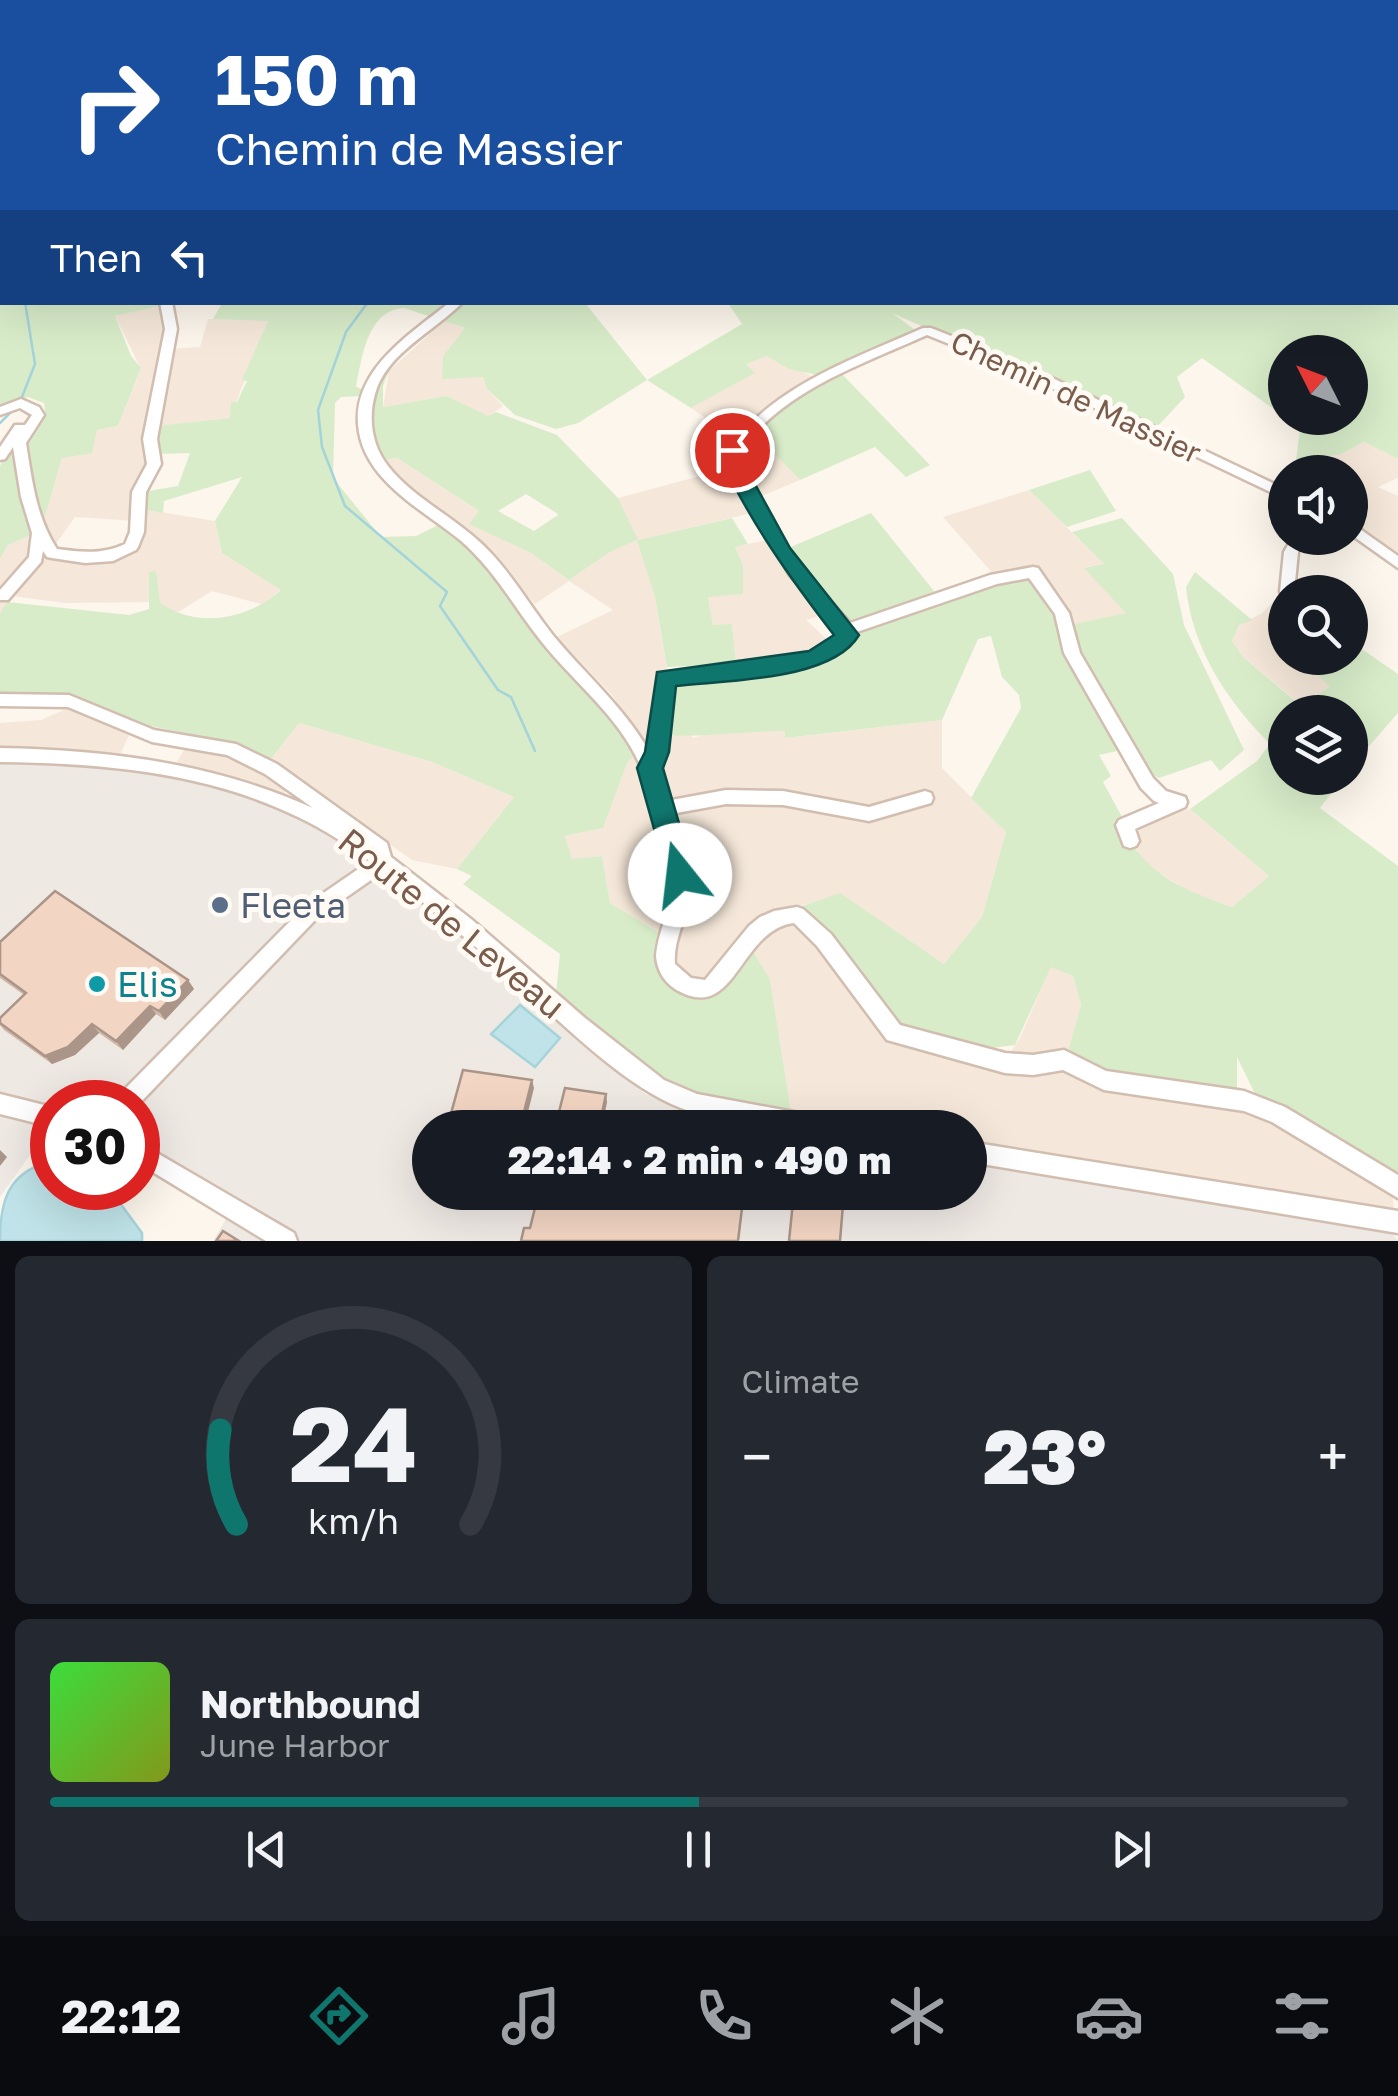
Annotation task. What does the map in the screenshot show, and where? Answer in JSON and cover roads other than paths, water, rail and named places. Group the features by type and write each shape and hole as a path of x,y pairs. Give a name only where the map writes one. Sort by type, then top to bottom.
{"street":[{"path":"35,410 38,416 19,443 40,534 47,548 63,557 113,556 134,542 139,492 154,464 150,439 171,329 167,305"},
{"path":"455,305 377,375 367,398 370,443 406,494 482,552 557,650 620,716 650,768 680,875 666,962 683,984 710,988 726,973 753,932 774,919 797,915 813,926 894,1034 1004,1063 1033,1066 1064,1060 1104,1080 1244,1101 1278,1114 1398,1187"},
{"name":"Chemin de Massier","path":"846,630 788,561 730,457 770,413 809,386 926,331 1008,363 1268,486"},
{"path":"11,406 35,410"},
{"path":"0,456 35,410"},
{"path":"3,596 36,558 34,538 40,534"},
{"path":"1368,541 1398,563"},
{"path":"650,768 657,752 668,676 813,659 844,641 846,630 1012,574 1033,572 1062,613 1072,653 1147,782 1160,796 1178,802 1125,825 1130,841"},
{"path":"0,700 81,704 152,736 249,756 377,843 383,862 312,911 147,1080"},
{"name":"Route de Leveau","path":"0,755 130,763 230,784 314,818 383,862 657,1087 697,1104 729,1110"},
{"path":"660,809 726,797 782,798 869,814 926,798"},
{"path":"0,1104 30,1111"},
{"path":"987,1155 1398,1222"},
{"path":"160,1165 286,1241"}],"water":[{"path":"520,1005 560,1038 535,1067 491,1034"},
{"path":"30,1170 30,1210 125,1210 142,1233 142,1241 0,1241 4,1202"}],"waterway":[{"path":"20,402 35,364 25,305"},
{"path":"366,305 346,332 318,410 322,447 345,506 447,592 440,606 498,690 511,697 535,751"},
{"path":"0,423 15,408"}],"place":[{"name":"Fleeta","path":"220,905"},
{"name":"Elis","path":"97,984"}]}
